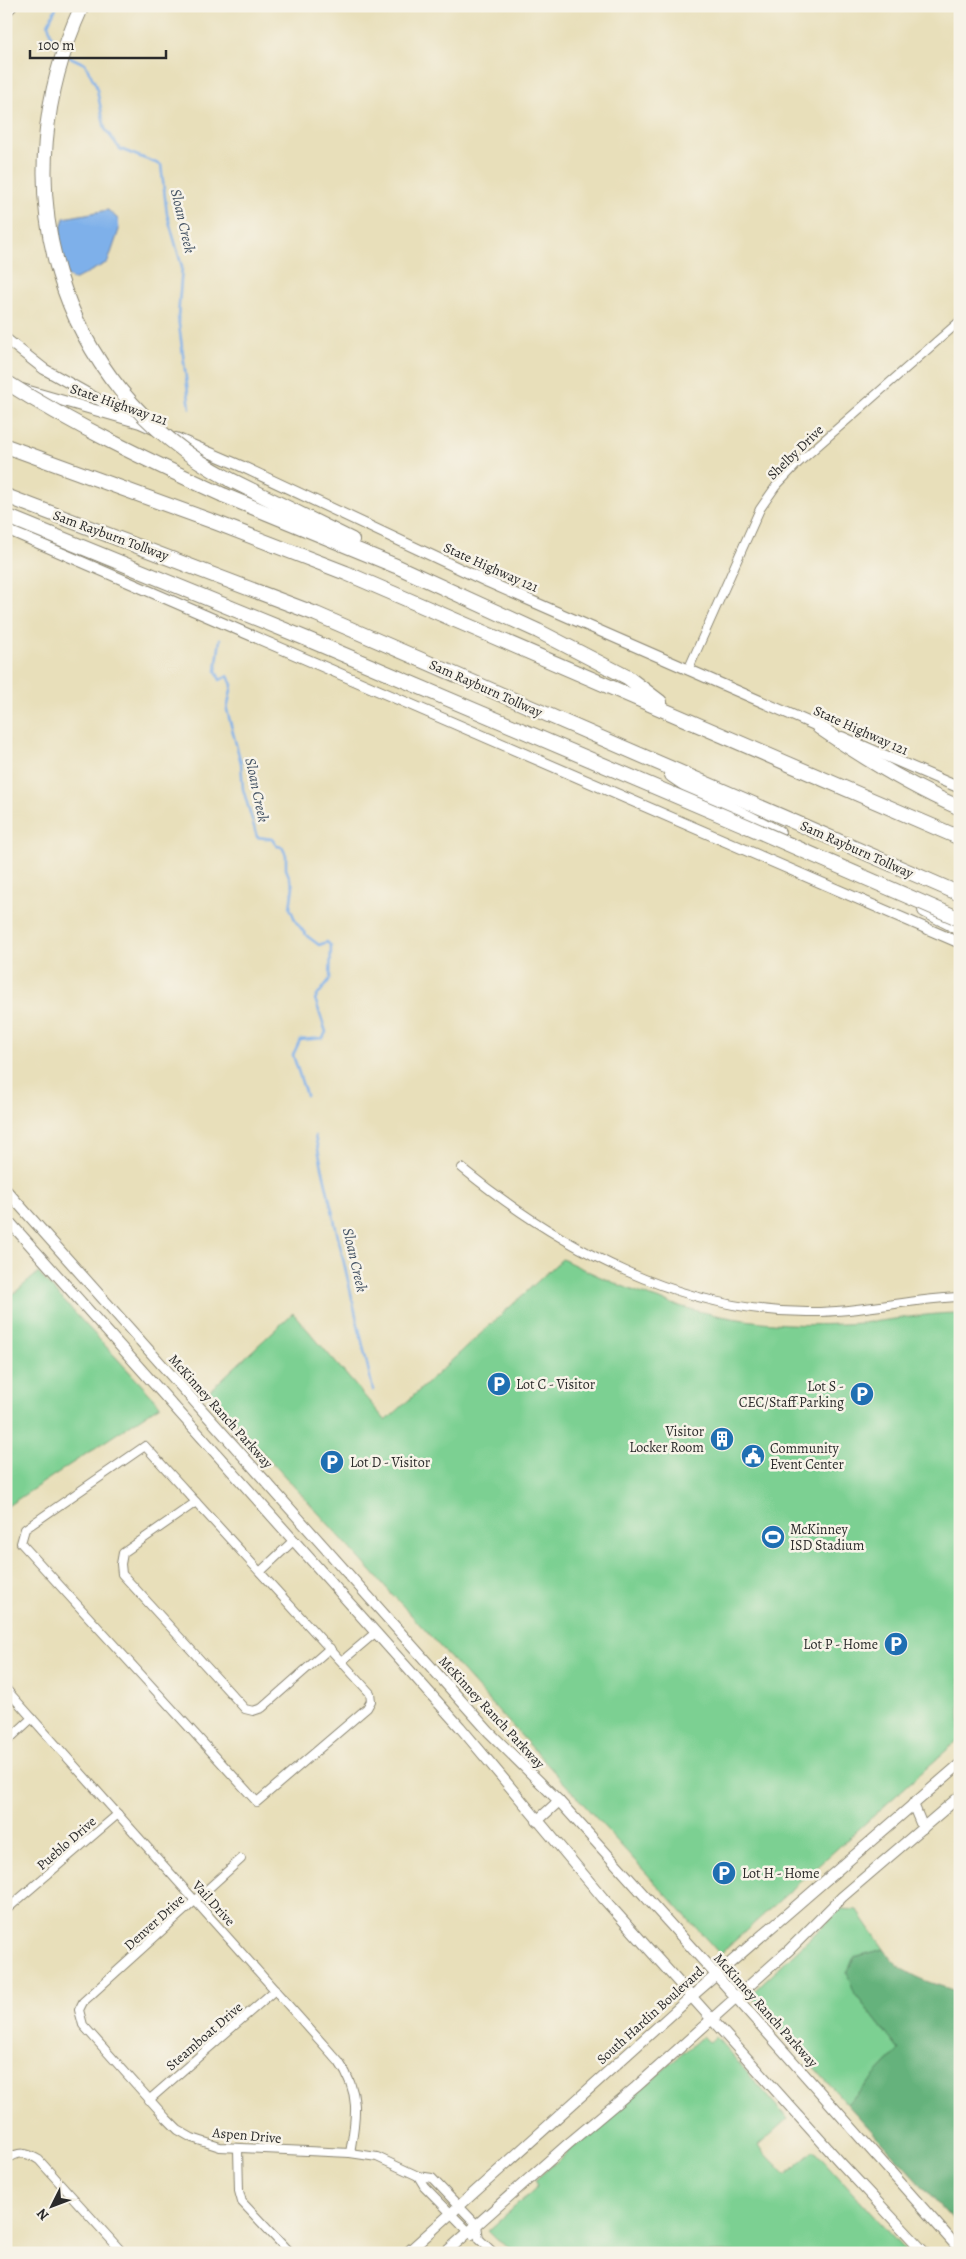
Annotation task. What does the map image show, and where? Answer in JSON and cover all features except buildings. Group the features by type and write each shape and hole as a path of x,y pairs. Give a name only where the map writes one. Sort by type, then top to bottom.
{"highway":[{"path":"82,6 63,46 54,72 41,138 40,206 54,275 66,307 82,339 121,394 142,417 164,436 204,465 229,479 340,532 396,566"},
{"path":"6,383 99,435 223,494 396,566 538,631 627,677 679,716"},
{"path":"6,446 281,547 960,838"},
{"name":"Sam Rayburn Tollway","path":"6,496 316,614 642,754 960,894"},
{"path":"6,516 325,647 960,919"},
{"path":"819,727 860,756 904,781 960,808"},
{"path":"642,754 694,790 960,928"}],"main road":[{"path":"6,12 12,6"},
{"path":"6,339 44,369 140,423"},
{"name":"State Highway 121","path":"6,383 140,423 241,466 488,582 960,788"},
{"path":"6,529 960,943"},
{"path":"6,536 63,555"},
{"name":"McKinney Ranch Parkway","path":"6,1190 489,1732 559,1801 716,1974 960,2250"},
{"path":"6,1218 460,1727 574,1865 839,2161 925,2253"},
{"path":"375,1632 389,1620"},
{"name":"South Hardin Boulevard","path":"407,2253 716,1974 960,1764"},
{"path":"445,2253 568,2144 636,2087 789,1950 842,1898 960,1796"},
{"path":"537,1821 559,1801"},
{"path":"914,1804 923,1828"},
{"path":"902,1814 923,1828"}],"street":[{"name":"Shelby Drive","path":"688,670 754,520 776,486 798,463 960,320"},
{"path":"462,1168 526,1216 576,1247 640,1276 721,1302 767,1310 815,1312 960,1297"},
{"path":"145,1446 260,1572 370,1693 371,1701 367,1708 257,1802 21,1543 25,1529 145,1446"},
{"path":"196,1502 123,1553 122,1574 245,1709 253,1711 262,1708 330,1648"},
{"path":"260,1572 293,1541"},
{"path":"342,1661 375,1632"},
{"name":"Vail Drive","path":"6,1689 339,2062 349,2076 353,2087 355,2106 350,2153"},
{"path":"6,1742 32,1718"},
{"name":"Pueblo Drive","path":"6,1910 118,1814"},
{"name":"Denver Drive","path":"83,2002 241,1859"},
{"name":"Steamboat Drive","path":"150,2100 275,1990"},
{"name":"Aspen Drive","path":"83,2002 79,2010 83,2025 178,2130 192,2138 214,2146 238,2149 350,2153 383,2159 418,2176 432,2178 477,2225"},
{"path":"238,2149 238,2178 242,2202 290,2253"},
{"path":"6,2160 19,2153 26,2152 39,2160 123,2253"},
{"name":"Aspen Drive","path":"418,2176 424,2186 450,2214 468,2232 494,2253"},
{"path":"477,2225 479,2239"}],"green space":[{"path":"562,1259 631,1290 665,1302 732,1318 767,1323 804,1325 843,1324 960,1313 960,1738 720,1954 208,1392 293,1313 386,1421"},
{"path":"38,1273 160,1405 6,1507 6,1300"},
{"path":"841,1909 857,1910 884,1949 854,1957 855,1994 899,2050 847,2104 755,2002 754,1991"},
{"path":"884,1949 899,1966 916,1977 956,1991 960,1989 960,2227 847,2104 899,2050 855,1994 847,1973 854,1957"},
{"path":"703,2036 710,2043 716,2037 788,2119 758,2146 786,2175 814,2150 907,2253 518,2253 497,2240 488,2231 538,2186 535,2180"}],"water":[{"path":"108,210 118,219 119,230 108,262 74,280 67,275 57,243 64,218"}],"waterway":[{"name":"Sloan Creek","path":"57,6 48,24 54,44 60,49"},
{"name":"Sloan Creek","path":"68,56 85,64 96,85 105,129 120,149 161,165 167,214 182,267 178,317 190,408"},
{"name":"Sloan Creek","path":"220,639 216,671 220,680 228,676 232,685 227,710 241,763 243,789 257,837 272,839 277,846 282,847 286,855 286,869 293,886 290,908 296,922 307,936 319,945 327,942 331,946 330,979 315,999 326,1032 323,1038 300,1040 293,1055 306,1095"},
{"name":"Sloan Creek","path":"315,1136 373,1390"}],"place":[{"name":"Lot C - Visitor","path":"499,1384"},
{"name":"Lot S - CEC/Staff Parking","path":"862,1394"},
{"name":"Visitor Locker Room","path":"722,1439"},
{"name":"Community Event Center","path":"753,1456"},
{"name":"Lot D - Visitor","path":"332,1462"},
{"name":"McKinney ISD Stadium","path":"773,1537"},
{"name":"Lot P - Home","path":"896,1644"},
{"name":"Lot H - Home","path":"724,1873"}]}
